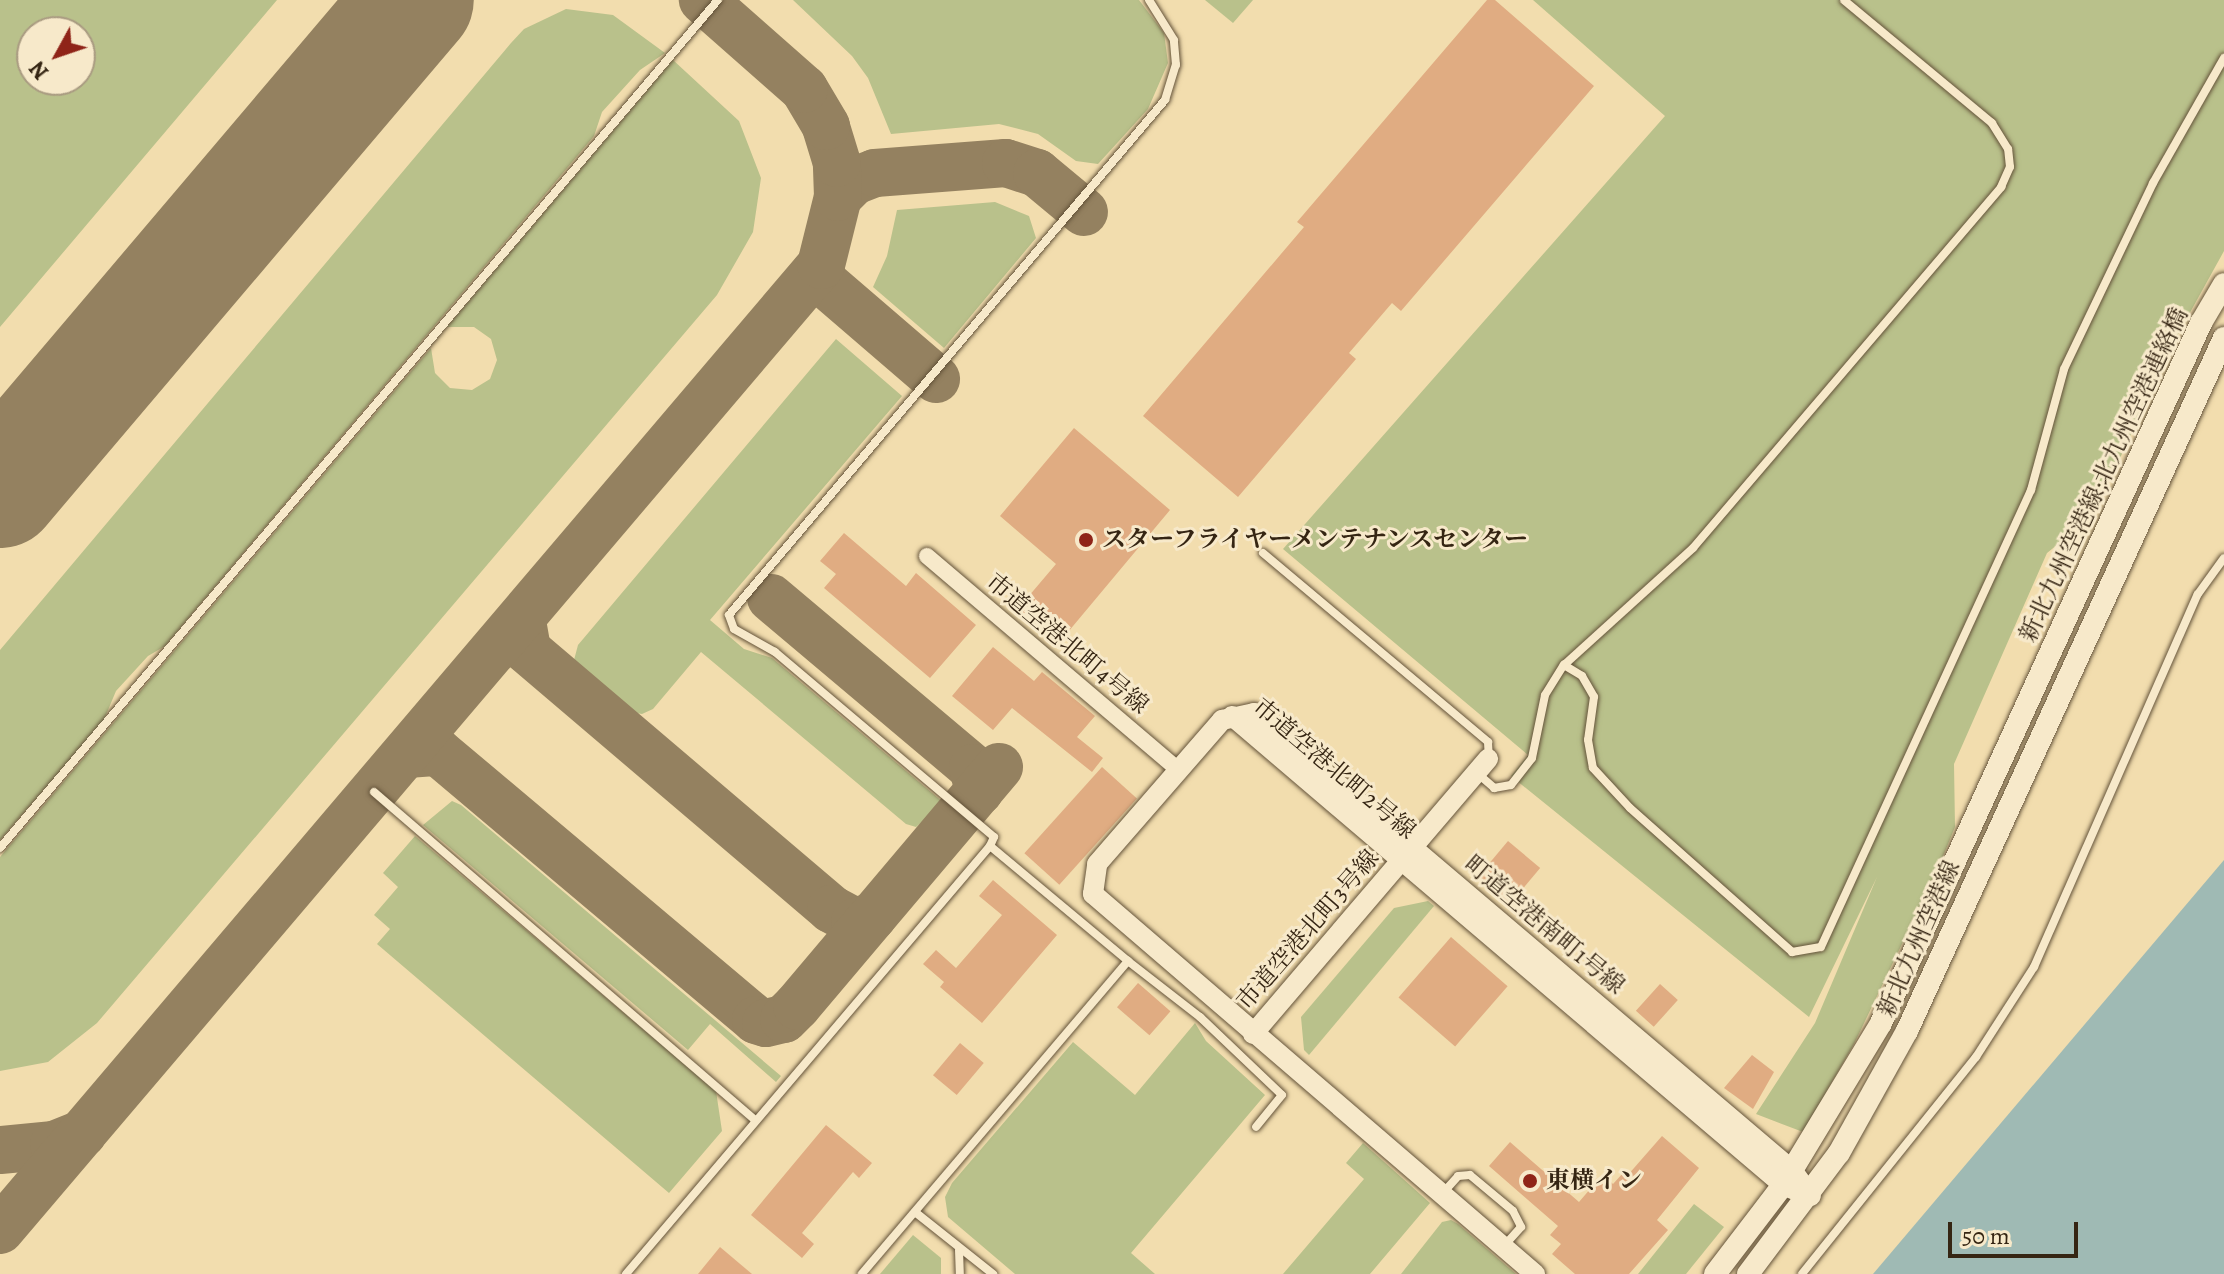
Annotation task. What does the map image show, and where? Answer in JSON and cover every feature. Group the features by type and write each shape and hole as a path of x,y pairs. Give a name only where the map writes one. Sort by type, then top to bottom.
{"main road":[{"name":"新北九州空港線;北九州空港連絡橋","path":"2033,688 2201,323 2224,284"},
{"name":"新北九州空港線;北九州空港連絡橋","path":"2058,693 2224,338"},
{"name":"新北九州空港線","path":"1715,1274 1788,1177 1881,1023 2033,688"},
{"name":"新北九州空港線","path":"1748,1274 1811,1196 1907,1031 2058,693"}],"street":[{"name":"市道空港北町4号線","path":"927,556 1177,769"},
{"name":"市道空港北町2号線","path":"1535,1274 1099,904 1090,886 1097,864 1213,727 1232,716 1408,854 1811,1196"},
{"name":"市道空港北町3号線","path":"1253,1034 1483,766"}],"lane":[{"path":"0,848 718,0"},
{"path":"626,1274 990,846 994,837 775,652 734,629 729,615 1165,100 1176,65 1174,40 1149,0"},
{"path":"1263,553 1488,742 1492,750 1483,766 1500,790 1532,758 1545,695 1564,665 1693,548 2001,187 2010,167 2008,149 1992,123 1844,0"},
{"path":"1564,665 1582,676 1594,697 1588,740 1593,768 1630,808 1792,952 1821,947 2031,490 2064,369 2153,183 2224,58"},
{"path":"1802,1274 1976,1057 2034,967 2158,678 2198,594 2224,558"},
{"path":"374,792 755,1120"},
{"path":"990,846 1200,1017 1282,1095 1256,1127"},
{"path":"862,1274 1128,961"},
{"path":"1441,1195 1458,1176 1470,1175 1513,1211 1521,1227 1504,1247"},
{"path":"915,1212 993,1274"},
{"path":"959,1250 960,1274"}],"green space":[{"path":"0,0 277,0 0,327"},
{"path":"793,0 1139,0 1164,33 1168,63 1148,109 1098,164 1076,161 1038,134 999,124 891,134 868,78 852,56"},
{"path":"1205,0 1253,0 1233,23"},
{"path":"1533,0 2224,0 2224,251 2177,336 2093,516 2047,553 1954,764 1955,827 1937,871 1854,1044 1803,1132 1756,1114 1815,1023 1877,877 1809,1017 1511,776 1528,755 1283,549 1665,116"},
{"path":"566,9 613,15 665,53 640,70 602,112 594,136 165,646 148,656 116,691 103,722 0,840 0,650 511,43 524,29"},
{"path":"673,60 739,121 761,178 753,232 717,295 97,1023 48,1062 0,1071 0,857 431,348 435,373 450,388 472,390 490,379 497,360 491,339 474,327 447,327"},
{"path":"995,202 1029,216 1036,238 944,348 873,287 887,256 897,210"},
{"path":"836,339 902,396 710,620 744,649 772,658 944,803 916,827 906,824 701,652 653,709 642,714 630,712 574,660 578,645"},
{"path":"452,801 461,805 781,1076 776,1082 710,1024 688,1050 423,825"},
{"path":"415,836 716,1091 722,1131 669,1193 377,944 390,929 374,915 398,887 383,873"},
{"path":"1428,901 1434,906 1309,1055 1304,1050 1301,1017 1394,908"},
{"path":"1195,1023 1206,1041 1265,1095 1131,1253 1155,1274 1015,1274 948,1217 945,1197 952,1183 1073,1042 1135,1095"},
{"path":"1363,1143 1430,1203 1370,1274 1283,1274 1364,1179 1346,1163"},
{"path":"1694,1204 1724,1227 1686,1274 1638,1274"},
{"path":"1451,1220 1516,1274 1401,1274 1442,1222"},
{"path":"913,1235 941,1258 941,1274 880,1274"}],"water":[{"path":"2224,860 2224,1274 1873,1274"}],"building":[{"path":"1487,0 1495,0 1594,86 1401,311 1392,303 1349,353 1356,359 1238,497 1143,416 1304,227 1297,222"},
{"name":"スターフライヤーメンテナンスセンター","path":"1074,428 1170,510 1058,644 1017,610 1056,564 1000,516"},
{"path":"844,533 906,586 916,573 976,625 930,678 824,588 836,574 820,561"},
{"path":"993,647 1034,681 1042,672 1095,716 1077,737 1103,758 1092,772 1012,708 993,730 952,696"},
{"path":"1102,767 1137,798 1059,885 1024,853"},
{"path":"1508,841 1540,868 1510,904 1478,877"},
{"path":"993,880 1057,935 982,1023 940,987 944,982 923,964 936,950 956,968 1002,915 979,896"},
{"path":"1451,937 1508,986 1455,1047 1399,997"},
{"path":"1138,983 1170,1011 1149,1035 1117,1007"},
{"path":"1660,984 1678,1000 1654,1027 1636,1011"},
{"path":"960,1043 984,1063 957,1095 933,1075"},
{"path":"1752,1055 1774,1072 1753,1109 1724,1088"},
{"path":"826,1125 872,1163 859,1178 853,1172 802,1233 814,1244 802,1258 751,1215"},
{"path":"1662,1136 1699,1168 1657,1220 1668,1230 1629,1274 1575,1274 1552,1254 1561,1244 1550,1235 1558,1226 1489,1166 1510,1142 1579,1202 1603,1174 1613,1184 1623,1173 1627,1176"},
{"path":"720,1247 752,1274 698,1274"}],"taxiway":[{"path":"0,1230 821,265 838,197 837,163 826,126 804,89 703,0"},
{"path":"838,197 854,181 875,173 1006,163 1037,173 1084,212"},
{"path":"814,274 936,379"},
{"path":"771,598 973,768 979,791"},
{"path":"522,621 527,650 831,909 855,922 873,916"},
{"path":"407,754 438,752 756,1020 766,1023 784,1019 797,1006 999,767"},
{"path":"0,1150 54,1145 83,1133"}],"runway":[{"path":"0,489 415,0"}],"place":[{"name":"スターフライヤーメンテナンスセンター","path":"1086,540"},
{"name":"東横イン","path":"1530,1181"}]}
